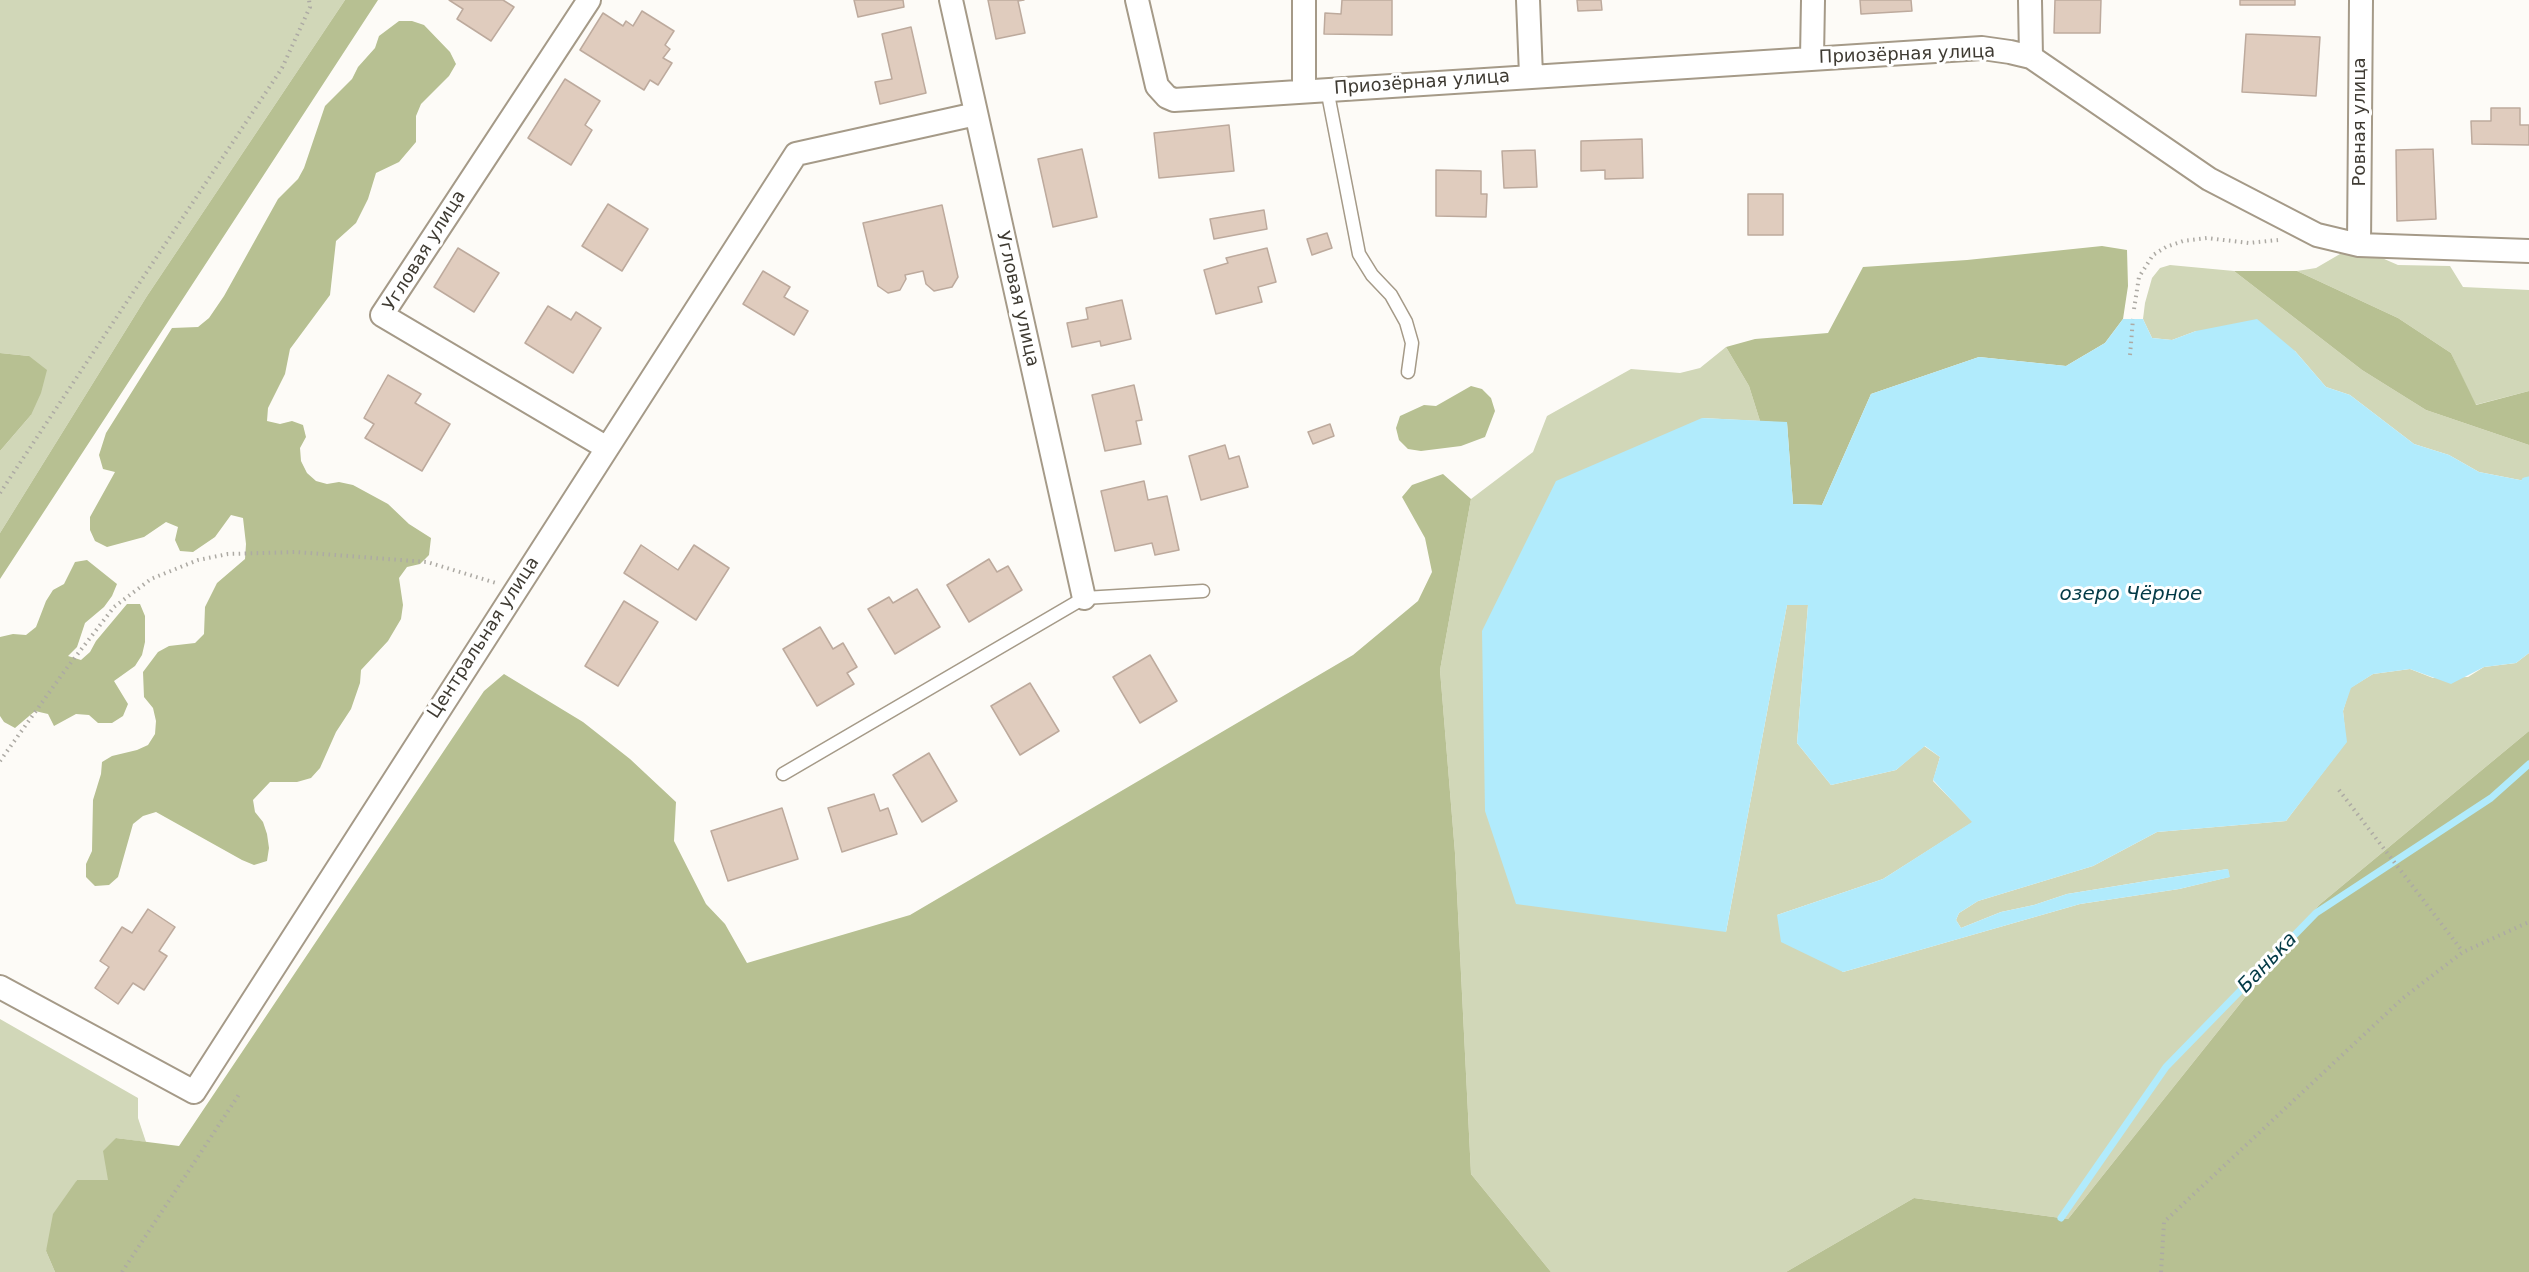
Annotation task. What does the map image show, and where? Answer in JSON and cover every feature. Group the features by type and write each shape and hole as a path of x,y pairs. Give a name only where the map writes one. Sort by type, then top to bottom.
{"street":[{"name":"Угловая улица","path":"589,0 382,315 607,448"},
{"name":"Угловая улица","path":"951,0 1084,598"},
{"name":"Приозёрная улица","path":"1137,0 1157,86 1167,97 1174,100 1531,75 1982,48 2031,57 2209,179 2317,235 2359,245 2529,251"},
{"path":"1304,0 1304,90"},
{"path":"1528,0 1531,75"},
{"path":"1812,58 1813,0"},
{"path":"2030,0 2031,57"},
{"name":"Ровная улица","path":"2359,245 2361,0"},
{"name":"Центральная улица","path":"0,987 194,1092 796,154 976,114"}],"lane":[{"path":"1327,89 1359,254 1372,275 1391,295 1406,322 1412,343 1408,372"},
{"path":"783,774 1084,598 1203,591"}],"path":[{"path":"0,493 282,68 310,7 309,0"},
{"path":"2134,309 2139,277 2153,255 2166,247 2183,241 2207,238 2249,243 2281,240"},
{"path":"2130,355 2133,319"},
{"path":"0,760 66,669 114,608 151,579 198,560 228,554 296,552 427,562 491,580 513,592"},
{"path":"2339,790 2463,952"},
{"path":"2161,1272 2164,1222 2403,998 2463,952 2529,922"},
{"path":"122,1272 240,1093"}],"green space":[{"path":"0,0 345,0 147,296 0,533 0,451 31,415 29,356 0,353"},
{"path":"345,0 378,0 0,579 0,533 147,296"},
{"path":"399,21 412,21 424,25 450,52 456,64 449,76 421,104 416,116 416,142 399,162 376,173 368,199 356,223 336,241 330,295 290,349 285,374 268,408 267,421 280,424 292,421 303,425 306,437 300,448 301,461 307,473 316,481 327,484 339,482 353,485 388,504 409,524 431,538 429,555 420,564 407,567 399,578 403,605 401,619 388,641 361,670 360,683 351,709 336,732 320,768 311,778 297,782 270,782 253,800 255,812 263,822 267,834 269,848 267,861 254,865 242,860 156,812 143,816 133,824 118,877 109,885 95,886 86,877 86,864 92,851 93,800 102,762 112,756 148,745 155,734 156,721 153,708 144,697 143,672 158,652 169,646 195,643 204,634 205,607 217,583 245,559 246,544 243,518 231,515 215,537 193,552 180,551 175,540 178,527 166,522 144,537 107,547 95,541 90,530 90,517 115,472 103,469 99,455 106,433 172,328 198,327 209,318 224,296 278,199 298,179 304,168 325,106 352,79 358,67 375,48 379,36"},
{"path":"2102,246 2127,250 2128,286 2123,319 2105,343 2066,366 1979,357 1871,394 1822,505 1793,504 1787,423 1760,421 1749,386 1726,347 1755,339 1828,333 1863,267 1967,260"},
{"path":"2340,254 2375,255 2398,265 2450,266 2463,287 2529,290 2529,391 2475,405 2451,353 2398,318 2297,271 2316,268"},
{"path":"2170,265 2234,271 2362,370 2426,410 2529,445 2529,484 2525,481 2479,472 2449,455 2414,444 2350,395 2326,387 2295,351 2196,331 2172,340 2152,338 2143,319 2145,303 2152,278 2160,268"},
{"path":"2234,271 2297,271 2398,318 2451,353 2476,405 2529,391 2529,445 2426,410 2362,370"},
{"path":"1726,347 1749,386 1760,421 1702,418 1726,932 1787,605 1808,605 1797,743 1831,785 1896,770 1924,746 1940,757 1933,781 1973,822 1883,879 1777,915 1843,972 2080,904 2179,889 2229,877 2228,869 2153,880 2067,894 2034,905 2001,912 1961,928 1956,920 1959,913 1978,901 2093,866 2157,832 2286,821 2346,742 2343,711 2350,688 2373,674 2410,669 2433,678 2468,677 2484,667 2516,663 2529,653 2529,731 2319,905 2068,1219 1914,1198 1786,1272 1551,1272 1471,1174 1455,853 1440,670 1471,499 1533,452 1547,416 1631,369 1680,373 1700,368"},
{"path":"0,353 29,356 47,370 41,393 31,415 0,451"},
{"path":"1471,386 1482,389 1491,398 1495,411 1485,437 1461,446 1421,451 1408,449 1399,440 1396,428 1400,416 1424,405 1436,406"},
{"path":"1443,474 1471,499 1440,670 1455,853 1471,1174 1551,1272 55,1272 46,1251 53,1214 77,1180 108,1180 103,1151 116,1138 179,1146 484,691 504,674 583,722 630,759 676,802 674,841 706,904 725,924 747,963 910,915 1353,655 1418,601 1432,572 1425,538 1402,497 1412,485"},
{"path":"87,560 117,584 104,607 85,623 77,647 68,656 81,660 90,652 96,641 127,604 140,604 145,616 145,642 142,655 135,666 114,681 128,704 123,716 112,723 98,723 89,715 76,714 54,726 48,714 35,711 15,728 4,722 0,716 0,637 13,634 26,635 36,627 53,590 64,584 75,562"},
{"path":"2529,731 2529,1272 1786,1272 1914,1198 2068,1219 2319,905"},
{"path":"0,1019 138,1098 138,1118 146,1142 116,1138 109,1180 77,1180 46,1251 55,1272 0,1272"}],"water":[{"name":"озеро Чёрное","path":"2123,319 2143,319 2152,338 2172,340 2196,331 2257,319 2295,351 2326,387 2350,395 2414,444 2449,455 2479,472 2525,481 2529,484 2529,653 2516,663 2484,667 2451,684 2410,669 2373,674 2351,688 2343,711 2347,742 2286,821 2157,832 2093,866 1978,901 1959,913 1956,920 1961,928 2001,912 2034,905 2067,894 2153,880 2228,869 2230,877 2179,889 2080,904 1843,972 1781,942 1777,915 1883,879 1972,822 1933,780 1940,757 1925,746 1896,770 1831,785 1797,743 1808,605 1787,605 1726,932 1516,904 1485,811 1482,631 1556,481 1702,418 1787,422 1793,504 1822,505 1871,394 1979,357 2066,366 2105,343"}],"building":[{"path":"449,0 503,0 514,7 491,41 457,19 463,9"},
{"path":"854,0 903,0 904,7 858,17"},
{"path":"988,0 1024,0 1018,1 1025,33 996,39"},
{"path":"1342,0 1392,0 1392,35 1324,34 1325,13 1341,14"},
{"path":"1577,0 1601,0 1602,10 1578,11"},
{"path":"1860,0 1911,0 1912,11 1861,14"},
{"path":"2055,0 2101,0 2100,33 2054,33"},
{"path":"2240,0 2295,0 2295,5 2240,5"},
{"path":"642,11 674,31 665,45 670,49 663,58 672,63 658,85 650,80 644,90 580,50 603,13 623,26 626,21 633,26"},
{"path":"911,27 926,93 880,104 875,82 892,79 882,34"},
{"path":"2246,34 2320,37 2316,96 2242,92"},
{"path":"565,79 600,101 585,125 592,130 571,165 528,138"},
{"path":"2491,108 2520,108 2520,125 2529,125 2529,145 2472,144 2471,121 2491,121"},
{"path":"1229,125 1234,171 1159,178 1154,133"},
{"path":"1642,139 1643,178 1605,179 1605,170 1581,171 1581,141"},
{"path":"1082,149 1097,217 1053,227 1038,159"},
{"path":"2433,149 2436,219 2397,221 2396,150"},
{"path":"1535,150 1537,187 1504,188 1502,151"},
{"path":"1436,170 1481,171 1481,194 1487,194 1486,217 1436,216"},
{"path":"1748,194 1783,194 1783,235 1748,235"},
{"path":"608,204 648,229 622,271 582,246"},
{"path":"942,205 958,277 952,287 934,291 926,284 923,271 905,275 906,279 900,290 888,293 878,286 863,223"},
{"path":"1264,210 1267,229 1214,239 1210,219"},
{"path":"1327,233 1332,248 1312,255 1307,239"},
{"path":"458,248 499,273 474,312 434,287"},
{"path":"1267,248 1276,282 1258,287 1262,302 1216,314 1204,270 1228,263 1226,258"},
{"path":"763,271 790,287 784,297 808,311 794,335 743,304"},
{"path":"1122,300 1131,339 1101,346 1100,341 1072,347 1067,323 1088,319 1086,308"},
{"path":"548,306 571,320 576,312 601,328 573,373 525,343"},
{"path":"388,375 421,394 415,403 450,424 422,471 365,438 374,424 364,418"},
{"path":"1134,385 1142,420 1136,421 1141,444 1105,451 1092,395"},
{"path":"1330,424 1334,436 1313,444 1308,432"},
{"path":"1225,445 1229,459 1239,456 1248,487 1201,500 1189,456"},
{"path":"1144,481 1148,500 1167,496 1179,550 1155,555 1152,543 1115,551 1101,491"},
{"path":"641,545 678,570 694,545 729,568 696,620 624,573"},
{"path":"989,559 997,572 1008,566 1022,590 969,622 947,585"},
{"path":"917,589 940,627 895,654 868,609 889,597 893,603"},
{"path":"624,601 658,622 618,686 585,666"},
{"path":"820,627 833,649 843,643 857,667 847,673 854,684 817,706 783,649"},
{"path":"1150,655 1177,701 1140,723 1113,677"},
{"path":"1030,683 1059,731 1020,755 991,706"},
{"path":"929,753 957,801 922,822 893,775"},
{"path":"874,794 880,811 888,808 897,834 842,852 828,808"},
{"path":"782,808 798,859 728,881 711,831"},
{"path":"148,909 175,927 159,951 167,956 144,990 133,983 118,1004 95,988 109,967 100,961 122,927 132,933"}],"waterway":[{"path":"2525,481 2529,480"},
{"name":"Банька","path":"2061,1218 2166,1067 2316,913 2491,798 2529,764"}]}
